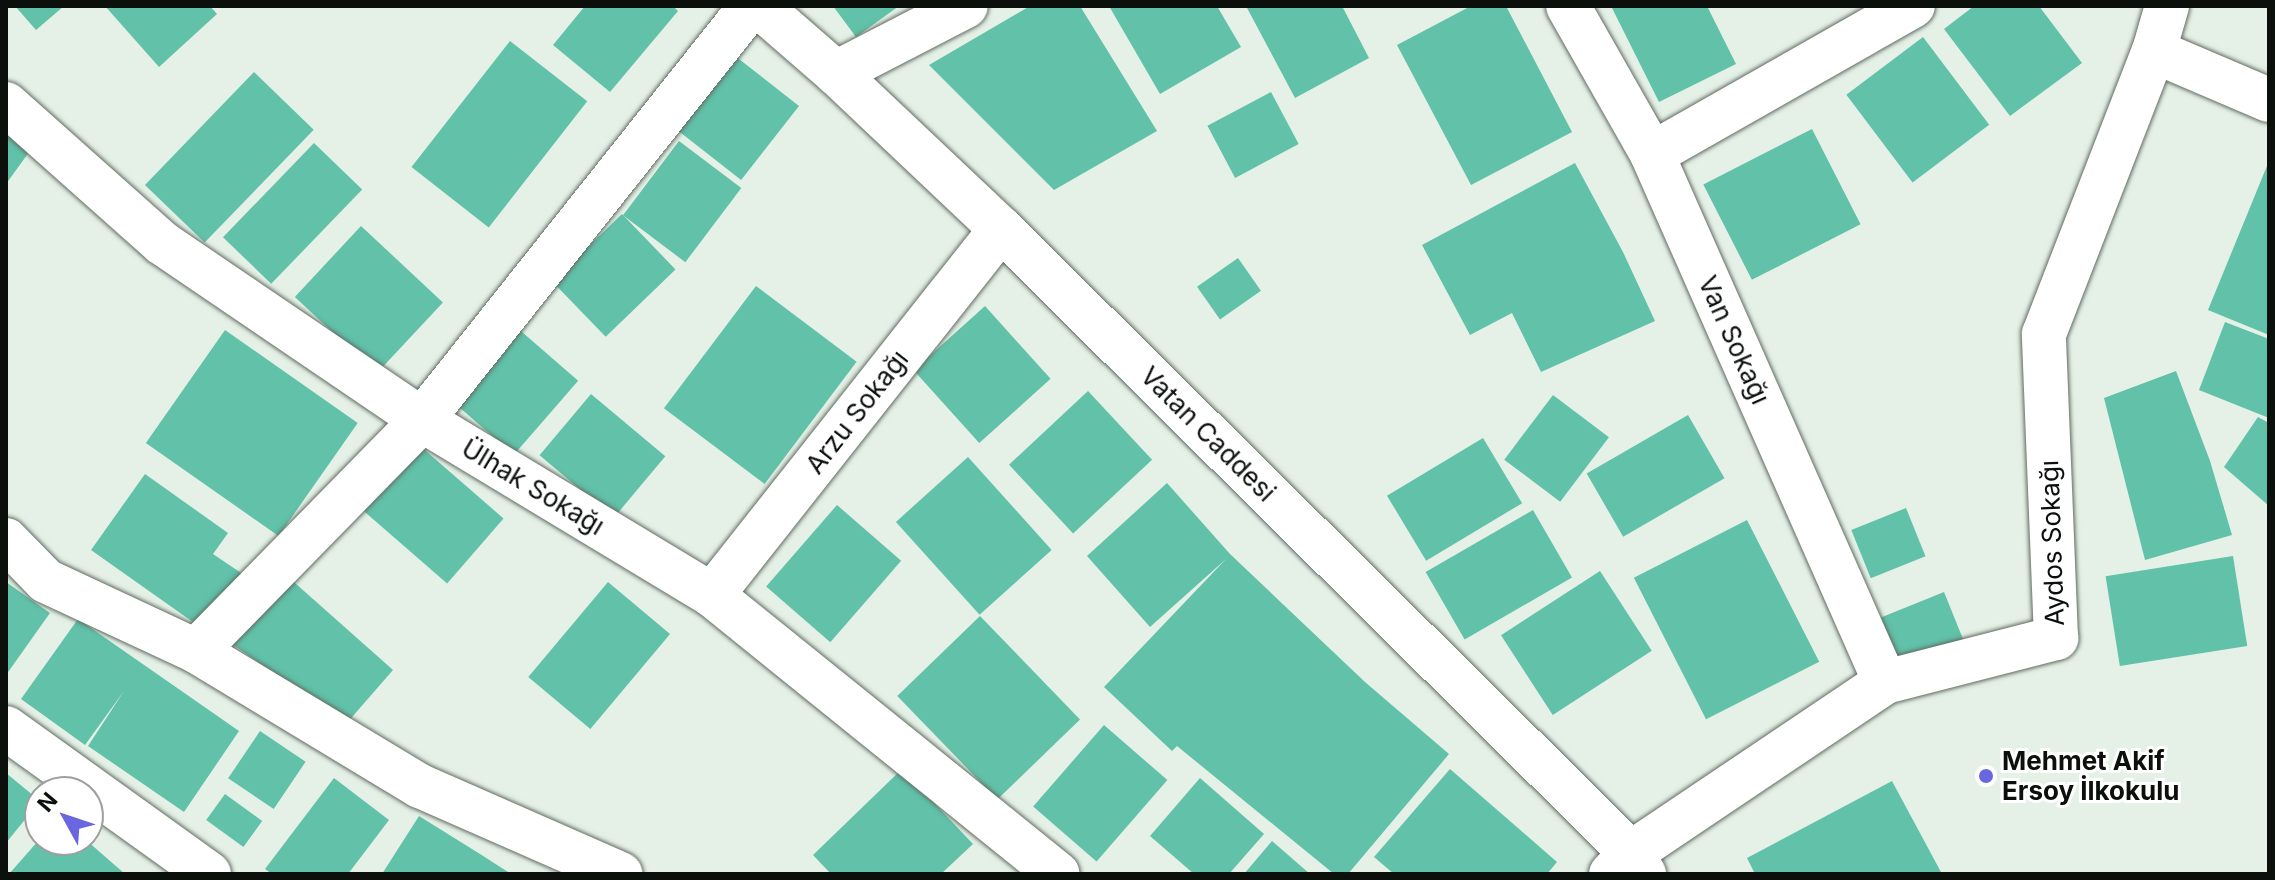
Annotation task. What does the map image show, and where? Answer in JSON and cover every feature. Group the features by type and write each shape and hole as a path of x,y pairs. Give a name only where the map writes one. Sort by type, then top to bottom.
{"street":[{"path":"196,651 422,420 751,6"},
{"name":"Vatan Caddesi","path":"759,6 836,73 1001,229 1629,867"},
{"path":"836,73 966,6"},
{"name":"Van Sokağı","path":"1568,6 1652,154 1885,682"},
{"path":"1652,154 1913,6"},
{"name":"Aydos Sokağı","path":"1629,867 1885,682 2056,638 2044,334 2154,51 2167,6"},
{"path":"2154,51 2269,100"},
{"name":"Ülhak Sokağı","path":"6,104 162,243 422,420 712,595 1058,874"},
{"name":"Arzu Sokağı","path":"712,595 1001,229"},
{"path":"6,540 46,581 196,651 420,786 620,874"},
{"path":"6,728 209,874"}],"building":[{"path":"15,6 64,6 36,30"},
{"path":"105,6 210,6 217,14 159,67"},
{"path":"585,6 673,6 678,11 610,92 553,45"},
{"path":"833,6 899,6 856,37"},
{"path":"1030,6 1080,6 1157,131 1054,190 929,65"},
{"path":"1109,6 1217,6 1241,47 1160,94"},
{"path":"1246,6 1342,6 1369,58 1295,98"},
{"path":"1471,6 1506,6 1572,132 1471,185 1397,45"},
{"path":"1611,6 1707,6 1736,64 1659,102"},
{"path":"1974,6 2039,6 2082,63 2010,116 1944,29"},
{"path":"1923,37 1989,125 1913,183 1846,95"},
{"path":"510,41 587,101 489,227 411,167"},
{"path":"721,45 799,106 741,180 663,119"},
{"path":"254,72 314,130 205,243 145,185"},
{"path":"1271,92 1299,144 1235,178 1207,126"},
{"path":"6,129 32,148 6,184"},
{"path":"1812,129 1861,224 1752,280 1703,184"},
{"path":"679,141 741,188 685,262 623,215"},
{"path":"314,143 362,190 271,284 223,237"},
{"path":"2269,161 2269,335 2208,310"},
{"path":"1575,163 1623,252 1655,321 1541,372 1512,313 1470,335 1422,245"},
{"path":"622,214 675,269 606,337 552,281"},
{"path":"361,226 443,302 377,373 295,297"},
{"path":"1238,258 1261,291 1220,319 1197,287"},
{"path":"756,286 857,362 765,484 664,408"},
{"path":"985,306 1051,379 979,443 914,370"},
{"path":"2225,322 2269,339 2269,418 2199,390"},
{"path":"514,325 578,381 514,455 450,399"},
{"path":"225,330 358,423 279,536 146,443"},
{"path":"2176,371 2210,461 2232,535 2145,560 2104,398"},
{"path":"1088,391 1152,460 1073,533 1009,465"},
{"path":"591,394 665,456 614,518 540,455"},
{"path":"1553,395 1609,437 1560,502 1504,460"},
{"path":"1688,415 1724,478 1623,537 1587,474"},
{"path":"2258,417 2269,423 2269,506 2224,467"},
{"path":"1483,438 1522,503 1426,561 1387,496"},
{"path":"419,445 504,518 447,583 363,510"},
{"path":"968,457 1052,550 980,615 896,522"},
{"path":"145,474 228,533 213,554 247,577 207,632 91,550"},
{"path":"1167,483 1230,554 1365,682 1449,754 1348,874 1334,874 1177,746 1172,751 1104,687 1226,559 1150,627 1087,556"},
{"path":"837,505 901,561 830,642 766,587"},
{"path":"1906,508 1925,556 1871,578 1851,530"},
{"path":"1533,510 1572,578 1465,640 1426,572"},
{"path":"1747,520 1819,662 1706,719 1634,578"},
{"path":"2233,556 2247,646 2120,666 2106,576"},
{"path":"1600,571 1652,651 1553,715 1501,635"},
{"path":"286,575 393,670 346,724 228,641"},
{"path":"6,582 50,613 6,675"},
{"path":"608,582 670,634 590,729 528,677"},
{"path":"1944,592 1963,640 1899,666 1879,618"},
{"path":"980,616 1080,720 997,799 897,696"},
{"path":"78,619 239,731 184,812 88,746 124,691 85,745 21,699"},
{"path":"1104,725 1167,780 1097,862 1033,807"},
{"path":"260,731 306,762 274,809 228,778"},
{"path":"902,769 973,844 941,874 831,874 813,855"},
{"path":"1450,769 1557,862 1547,874 1394,874 1374,857"},
{"path":"6,773 24,788 24,821 6,843"},
{"path":"334,778 389,820 348,874 272,874 265,869"},
{"path":"1200,778 1264,834 1229,874 1194,874 1150,836"},
{"path":"1892,781 1942,874 1755,874 1747,858"},
{"path":"225,794 262,821 243,847 206,820"},
{"path":"419,816 480,854 511,874 382,874"},
{"path":"1272,841 1310,874 1244,874"},
{"path":"25,856 104,856 125,874 9,874"}],"place":[{"name":"Mehmet Akif Ersoy İlkokulu","path":"1986,776"}]}
